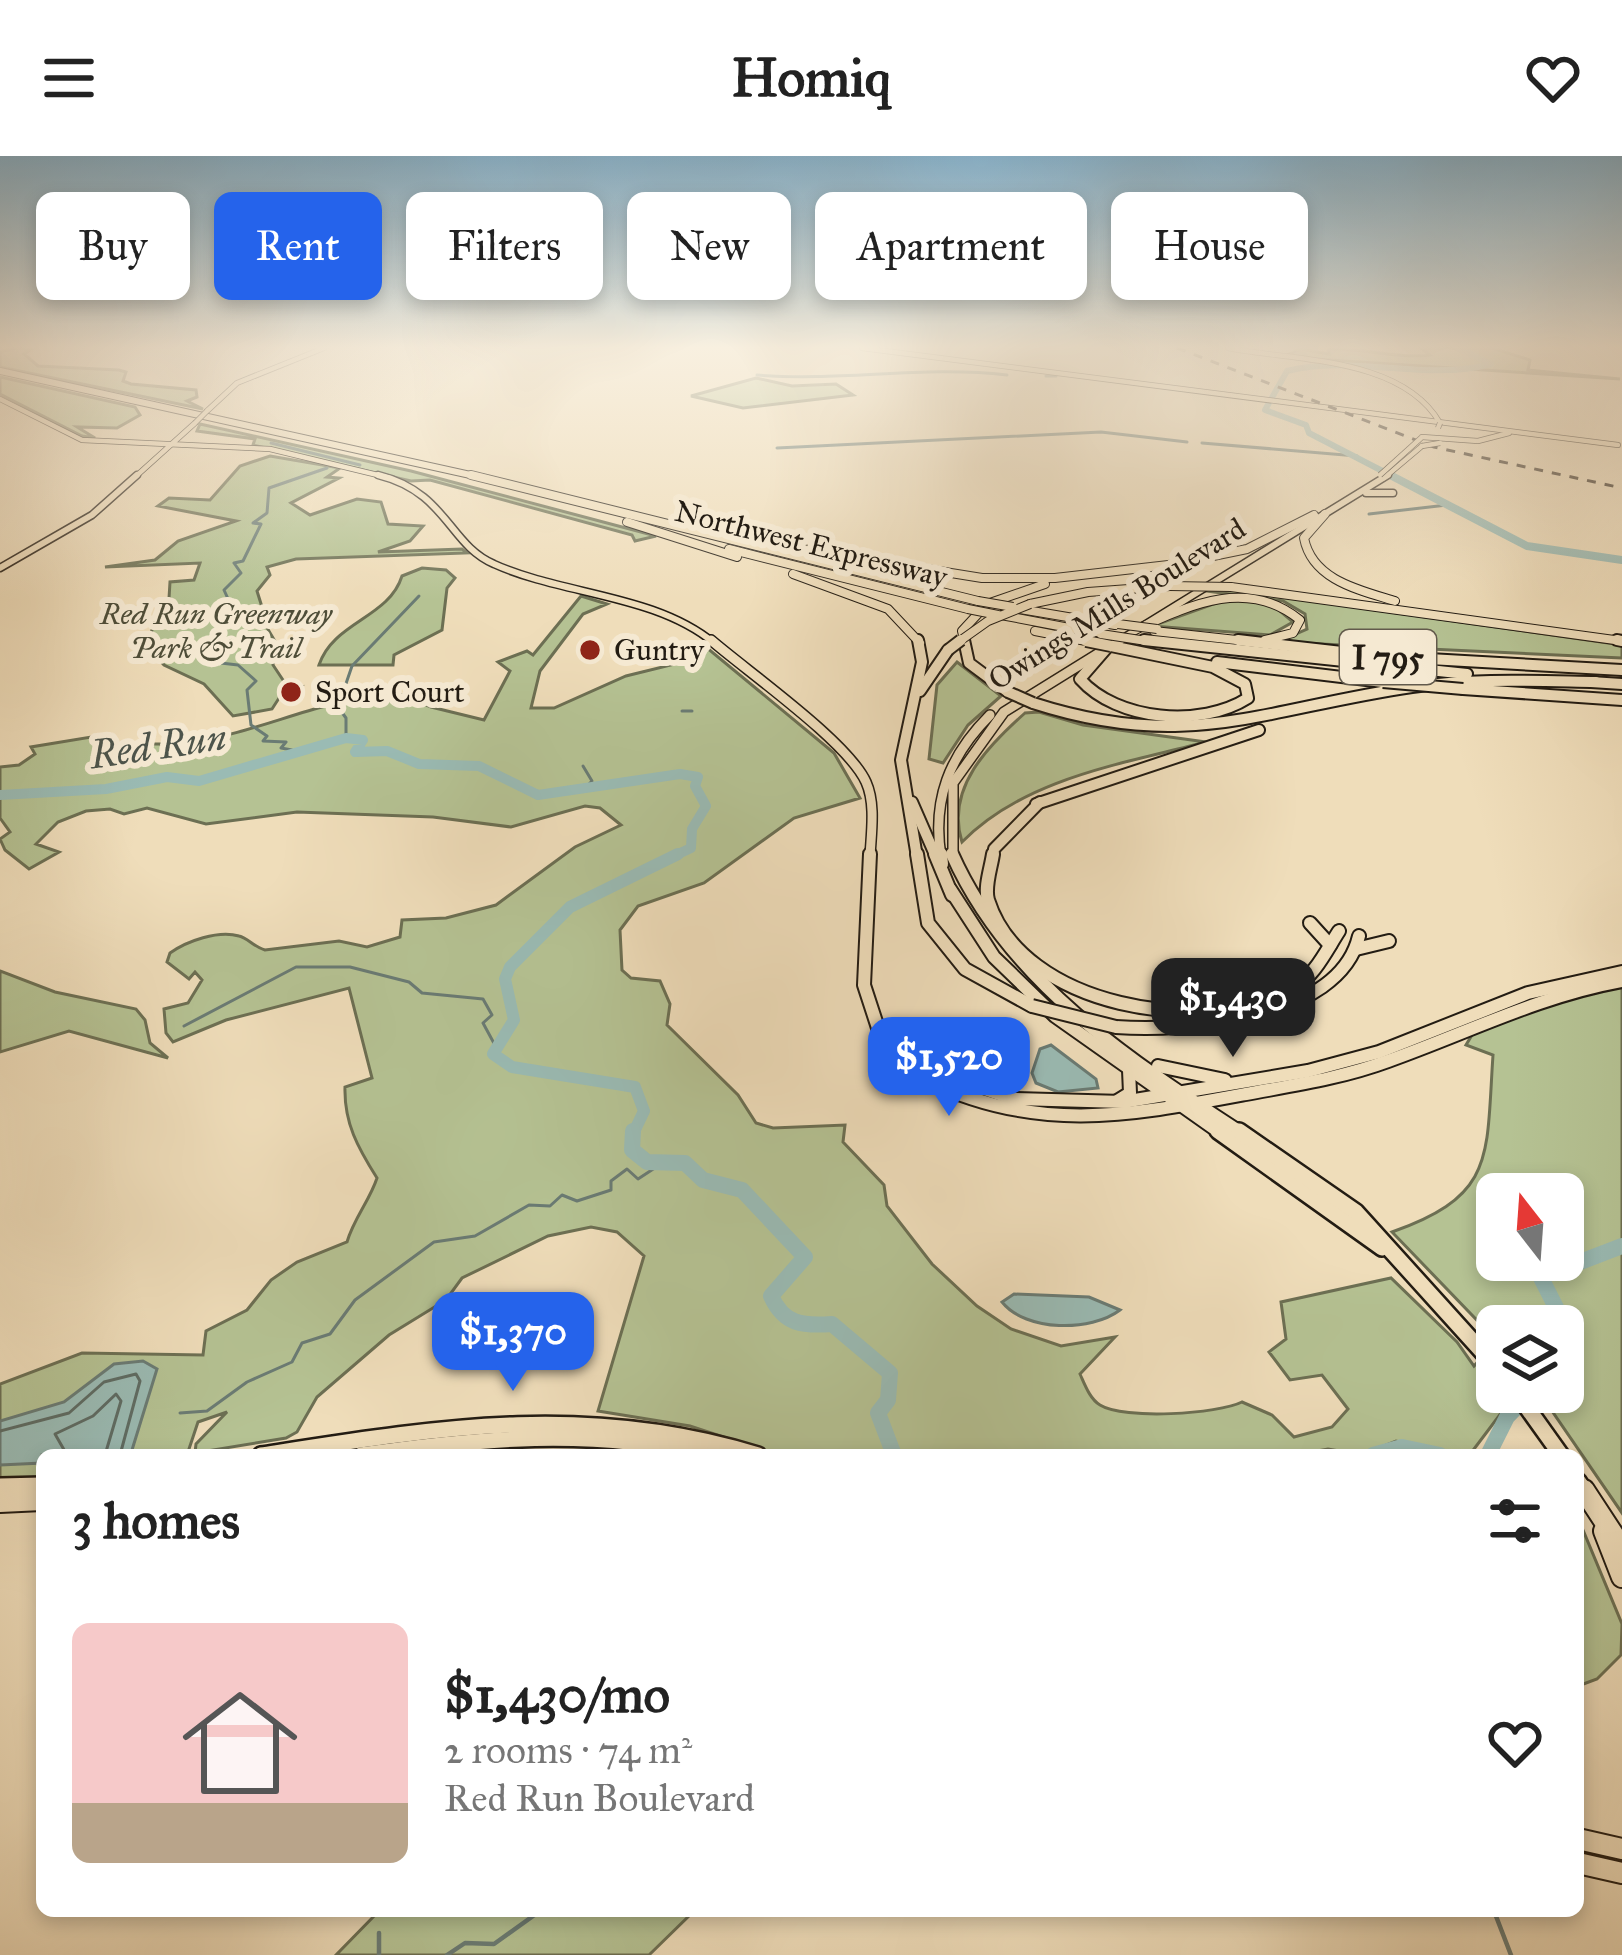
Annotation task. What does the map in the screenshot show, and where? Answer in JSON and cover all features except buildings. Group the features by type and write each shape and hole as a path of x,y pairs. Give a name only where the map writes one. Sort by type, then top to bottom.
{"highway":[{"name":"Northwest Expressway","path":"259,432 626,522 964,612 1317,662 1622,684"},
{"name":"Northwest Expressway","path":"267,432 584,502 978,601 1155,630"},
{"path":"584,502 957,577 1045,578 1178,564"},
{"path":"1320,514 1247,549 1033,587 980,608 962,631 963,653 978,673 1033,703 1100,722 1196,729 1266,721 1370,694 1472,681 1596,682"},
{"path":"1320,514 1306,534 1304,548 1316,564 1346,583 1424,608 1583,635"},
{"path":"626,522 870,600 907,624 923,652 902,750 931,930 964,969 1032,1006 1110,1033 1178,1030 1247,1019 1319,985 1358,942 1389,941"},
{"path":"745,559 964,612 988,622 1224,670 1245,684 1248,698 1232,710 1202,715 1116,704 1091,693 1080,679 1106,649"},
{"path":"908,717 949,650 988,621 1030,604 1100,590 1231,587 1622,640"},
{"path":"1137,635 1195,601 1224,597 1268,602 1300,620 1293,633 1260,640 1155,630"},
{"name":"I 795","path":"1155,630 1457,662 1622,666"},
{"path":"1129,649 1383,682 1622,700"},
{"path":"990,932 977,888 980,859 1002,826 1040,802 1370,694"},
{"path":"902,750 914,808 952,895"},
{"path":"1040,802 994,844 985,886 997,920 1022,954 1075,991 1155,1013 1233,1011 1296,987 1339,931"},
{"path":"1310,923 1330,945"}],"main road":[{"path":"63,432 76,439 268,449 399,480 425,494 489,563 660,615 712,641 843,752 866,781 872,812 865,1001 883,1038 922,1071 1000,1098 1072,1109 1168,1097"},
{"path":"0,570 75,526 187,432"},
{"path":"1431,432 1456,442 1512,433"},
{"path":"1484,432 1497,439"},
{"path":"1500,432 1620,445"},
{"path":"1456,442 1512,433"},
{"name":"Owings Mills Boulevard","path":"1185,1100 1168,1097 1129,1070 1021,985 982,942 952,895 938,842 939,795 950,764 977,726 1018,694 1349,500 1431,435"},
{"name":"Owings Mills Boulevard","path":"1382,476 1137,635 1004,712 976,740 955,779 947,816 952,857 990,932 1031,978 1110,1033 1185,1100 1393,1255"},
{"path":"1271,547 1363,485"},
{"path":"1349,500 1372,491 1394,493"},
{"path":"922,1071 924,1079 962,1098 1039,1117 1108,1119 1361,1058 1548,985 1622,972"},
{"path":"1185,1100 1202,1102 1369,1068 1559,992 1622,981"},
{"path":"1110,1033 1196,1078 1286,1075"},
{"path":"1072,1109 1127,1097 1129,1070"},
{"path":"1243,1094 1228,1101 1229,1114 1313,1172 1354,1210"},
{"name":"Owings Mills Boulevard","path":"1202,1102 1354,1210 1476,1342"},
{"path":"1532,1413 1557,1449"},
{"path":"304,1449 513,1420 580,1419 674,1430 738,1449"},
{"path":"410,1449 542,1433 616,1436 679,1449"},
{"path":"0,1486 36,1485"},
{"path":"1584,1491 1622,1548"},
{"path":"0,1502 36,1500"},
{"path":"1595,1508 1622,1577"},
{"path":"1584,1840 1622,1849"},
{"path":"1584,1864 1622,1873"}],"green space":[{"path":"204,432 236,432 411,471 656,536 635,541 632,535 430,480 411,481 253,445 255,439"},
{"path":"270,456 340,468 327,477 339,478 291,503 310,515 357,499 381,502 388,524 423,526 410,541 378,552 462,549 467,553 296,559 267,567 270,575 257,591 262,607 275,616 266,626 276,643 273,665 287,686 283,694 300,688 293,696 281,695 272,709 233,716 204,684 164,665 148,647 155,617 168,615 170,582 194,580 200,563 105,567 155,560 178,541 236,521 158,506 169,498 210,500 240,466"},
{"path":"422,568 446,570 455,578 447,588 442,630 394,655 393,665 319,665 336,639 386,602 402,576"},
{"path":"1214,587 1622,645 1622,658 1278,642 1307,629 1305,614 1283,601 1207,591"},
{"name":"Red Run Greenway Park & Trail","path":"581,596 607,604 583,614 540,671 531,708 554,708 626,676 675,664 692,648 706,647 834,753 860,798 794,818 704,883 638,906 620,930 622,970 631,978 660,981 670,1004 667,1025 738,1095 756,1123 773,1128 845,1125 843,1142 884,1185 887,1206 932,1264 977,1306 1011,1329 1061,1346 1115,1337 1080,1374 1093,1399 1112,1410 1171,1414 1242,1402 1272,1415 1294,1437 1332,1427 1348,1409 1322,1375 1290,1380 1269,1352 1286,1339 1281,1302 1391,1278 1476,1364 1476,1413 1501,1413 1474,1449 1430,1449 1396,1441 1377,1449 760,1449 690,1426 598,1411 644,1256 617,1232 591,1227 548,1236 462,1278 446,1300 389,1335 317,1397 297,1432 286,1438 195,1449 227,1412 198,1422 189,1449 36,1449 36,1478 0,1480 0,1384 82,1353 203,1355 206,1331 247,1310 271,1280 297,1262 347,1242 377,1178 358,1146 347,1112 345,1087 372,1078 349,988 226,1020 173,1042 166,1033 164,1009 188,1003 202,980 195,972 189,979 167,962 170,953 222,934 242,937 265,950 339,941 367,947 400,937 402,920 446,918 496,905 575,847 621,825 600,808 585,806 511,827 433,817 297,812 206,824 147,808 124,814 110,809 86,811 58,822 36,844 59,852 29,869 5,850 0,839 10,832 0,818 0,767 19,765 35,754 31,747 91,737 100,747 210,739 329,705 325,695 376,684 431,707 484,720 510,671 498,662 527,651 533,655"},
{"path":"1230,598 1273,605 1293,622 1270,635 1152,626"},
{"path":"957,662 1001,696 968,725 943,763 929,759 937,685"},
{"path":"1039,712 1083,725 1206,742 1108,766 1045,788 987,820 962,842 960,804 974,769 1025,713"},
{"path":"0,971 55,992 136,1009 145,1020 150,1043 168,1058 69,1031 0,1052"},
{"path":"1622,985 1622,1513 1584,1458 1584,1449 1578,1449 1553,1413 1584,1413 1584,1305 1476,1305 1476,1319 1392,1232 1451,1203 1476,1173 1476,1281 1584,1281 1584,1173 1476,1173 1489,1121 1493,1055 1466,1045 1472,1035 1552,1000"},
{"path":"1584,1532 1622,1624 1621,1655 1597,1679 1584,1684"},
{"path":"373,1917 688,1917 649,1955 336,1955"}],"water":[{"path":"1051,1045 1096,1079 1098,1088 1058,1092 1036,1083 1032,1073 1040,1049"},
{"path":"1014,1294 1089,1297 1120,1310 1093,1322 1042,1324 1002,1302"},
{"path":"143,1361 157,1369 132,1449 36,1449 36,1463 0,1465 0,1421 64,1402 114,1364"}],"waterway":[{"path":"777,448 1101,432 1187,442"},
{"path":"1309,432 1396,478"},
{"path":"271,443 360,465"},
{"path":"1202,443 1357,456"},
{"path":"292,750 281,748 286,742 263,741 267,736 251,725 247,690 256,681 238,665 212,662 221,654 224,625 216,624 229,601 224,590 241,573 234,563 243,561 261,524 253,523 267,513 269,488 327,468"},
{"path":"1390,475 1527,546 1622,560"},
{"path":"1369,514 1447,505"},
{"path":"346,738 346,718 338,707 352,666 419,596"},
{"path":"682,711 692,711"},
{"name":"Red Run","path":"0,795 106,789 167,777 199,781 346,738 363,740 355,752 387,751 419,764 479,766 538,795 680,774 698,777 695,786 706,806 692,829 691,848 672,857"},
{"path":"583,766 592,781 586,787"},
{"path":"633,1134 644,1111 635,1087 512,1067 493,1054 514,1020 505,979 510,967 570,907 678,854"},
{"path":"184,1026 296,967 350,967 409,982 422,993 483,999 492,1015 483,1023 496,1047"},
{"name":"Red Run","path":"633,1131 632,1150 647,1162 685,1163 703,1180 742,1190 805,1257 771,1296 782,1313 796,1322 832,1324 890,1373 888,1400 878,1413 892,1449"},
{"path":"180,1413 207,1411 247,1382 292,1362 302,1343 330,1334 355,1300 434,1242 475,1236 529,1205 550,1206 562,1195 577,1201 611,1190 611,1181 627,1169 638,1179 667,1160"},
{"name":"Red Run","path":"1555,1305 1536,1268 1550,1262 1575,1264 1622,1246"},
{"name":"Red Run","path":"1491,1449 1511,1413"},
{"name":"Red Run","path":"1395,1449 1412,1449"},
{"path":"447,1955 465,1943 494,1944 532,1917"},
{"path":"1496,1917 1511,1955"},
{"path":"379,1933 379,1955"}],"railway":[{"path":"1395,432 1434,447 1622,488"}],"place":[{"name":"Guntry","path":"590,650"},
{"name":"Sport Court","path":"291,692"}]}
